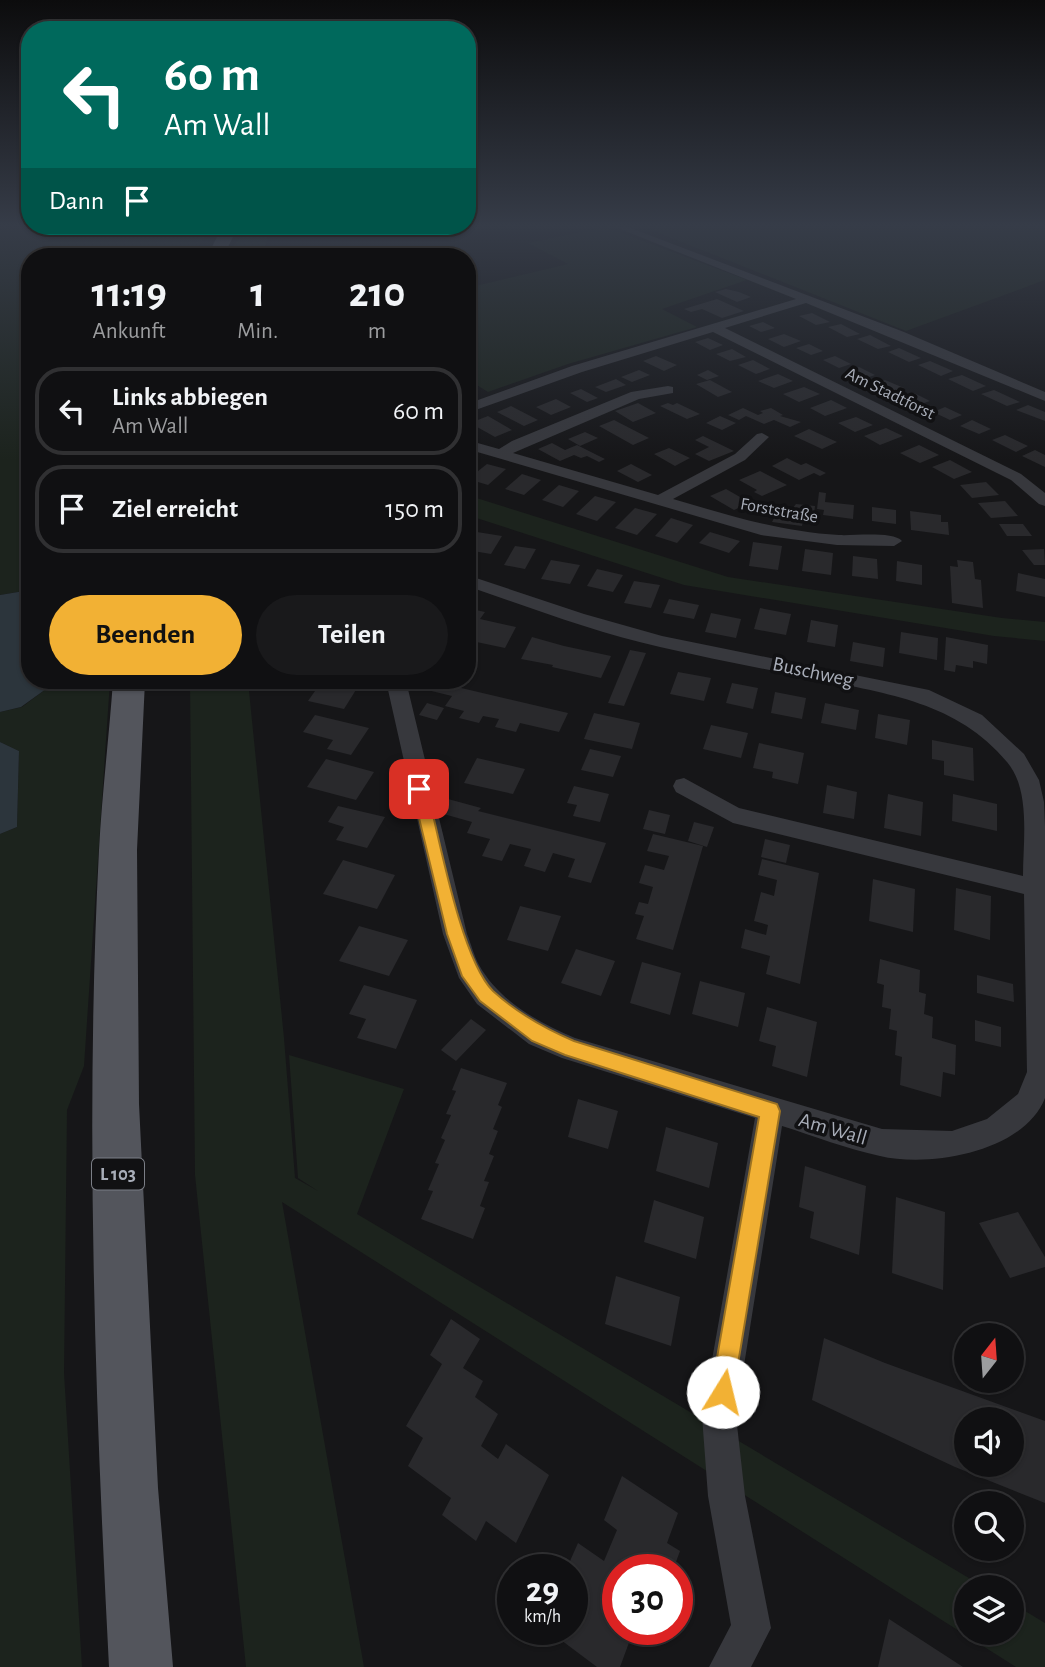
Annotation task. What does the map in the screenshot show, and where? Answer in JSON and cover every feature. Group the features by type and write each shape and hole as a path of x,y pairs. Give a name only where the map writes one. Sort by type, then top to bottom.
{"main road":[{"name":"L 103","path":"128,689 118,850 116,1104 129,1488 141,1667"}],"street":[{"path":"476,406 577,369 788,305"},
{"path":"822,305 901,335 1045,397"},
{"name":"Am Stadtforst","path":"713,327 1016,477 1045,501"},
{"path":"501,454 517,444 636,395 668,390"},
{"path":"660,501 676,488 750,452 762,437"},
{"name":"Forststraße","path":"476,447 761,530 837,540 894,541"},
{"name":"Buschweg","path":"476,583 578,618 660,641 922,695 975,720 1017,759 1028,780 1034,802 1043,1073"},
{"name":"Am Wall","path":"398,689 419,789 456,934 468,970 486,996 539,1035 572,1049 882,1143 951,1145 996,1130 1029,1103 1043,1073"},
{"path":"684,786 733,815 1036,888"},
{"path":"729,1667 751,1628 727,1512 720,1464 719,1416 770,1111"}],"shaded area":[{"path":"0,305 21,305 21,592 0,595"},
{"path":"476,305 674,305 662,309 697,327 568,364 488,392 476,385"},
{"path":"840,305 977,305 906,331"},
{"path":"476,498 728,577 1045,622 1045,641 994,636 684,585 476,518"},
{"path":"21,592 21,689 46,689 21,707 0,712 0,595"},
{"path":"46,689 109,689 84,1066 67,1110 64,1373 82,1667 0,1667 0,834 17,827 19,751 0,742 0,712 22,707"},
{"path":"190,689 249,689 284,1038 295,1178 318,1191 298,1178 289,1055 404,1089 357,1214 964,1575 954,1575 954,1628 282,1202 364,1667 246,1667 195,1175"},
{"path":"0,742 19,751 17,827 0,834"},
{"path":"1024,1610 1045,1623 1045,1667 1016,1667 981,1645 1024,1645"}],"building":[{"path":"698,305 730,305 744,311 722,318 702,309 691,312 684,309"},
{"path":"812,313 830,322 816,325 799,316"},
{"path":"763,322 775,328 761,332 749,326"},
{"path":"841,324 860,334 847,337 828,327"},
{"path":"784,334 801,341 784,347 768,339"},
{"path":"870,335 891,346 878,349 857,339"},
{"path":"708,338 723,345 710,350 695,342"},
{"path":"809,344 823,351 811,355 796,348"},
{"path":"899,348 921,358 909,362 888,352"},
{"path":"732,349 746,357 730,361 716,354"},
{"path":"656,356 677,365 664,371 643,361"},
{"path":"835,356 851,364 839,368 823,360"},
{"path":"753,360 770,369 756,374 738,365"},
{"path":"930,361 953,371 941,376 918,365"},
{"path":"859,367 875,375 863,379 847,371"},
{"path":"639,370 650,375 632,382 621,377"},
{"path":"708,370 719,376 707,380 697,375"},
{"path":"778,374 793,381 774,388 758,381"},
{"path":"962,375 986,386 973,391 948,379"},
{"path":"616,379 626,385 606,392 595,387"},
{"path":"710,380 732,392 718,397 696,384"},
{"path":"885,380 904,388 893,393 874,384"},
{"path":"804,387 820,394 799,402 783,394"},
{"path":"581,389 598,398 587,402 570,393"},
{"path":"994,390 1020,402 1007,406 981,394"},
{"path":"914,393 930,401 918,405 902,398"},
{"path":"556,399 571,407 551,415 536,407"},
{"path":"831,400 847,408 825,416 810,408"},
{"path":"638,403 656,413 633,422 615,411"},
{"path":"677,403 700,414 687,419 660,406"},
{"path":"1028,405 1045,412 1045,421 1016,410"},
{"path":"511,406 538,420 524,426 497,412"},
{"path":"945,407 962,415 950,420 933,412"},
{"path":"743,408 758,415 763,413 760,411 771,408 783,415 780,416 801,422 790,427 774,420 764,424 746,416 739,420 728,415"},
{"path":"488,416 512,430 495,437 476,426 476,421"},
{"path":"720,416 736,423 722,430 706,423"},
{"path":"856,417 873,425 855,432 838,423"},
{"path":"614,420 649,438 633,445 599,426"},
{"path":"972,420 991,429 979,434 960,426"},
{"path":"886,428 903,436 880,445 864,436"},
{"path":"809,429 837,442 822,449 794,436"},
{"path":"585,432 598,438 580,446 568,439"},
{"path":"1005,435 1028,446 1016,452 992,440"},
{"path":"703,436 734,451 709,461 695,454 709,447 695,440"},
{"path":"552,443 565,450 577,445 605,459 599,462 587,456 581,458 574,455 560,461 538,449"},
{"path":"919,445 939,455 920,463 900,453"},
{"path":"669,448 690,458 675,466 654,454"},
{"path":"1035,450 1045,455 1045,467 1022,456"},
{"path":"787,458 801,465 806,463 826,473 820,476 814,473 799,480 772,466"},
{"path":"950,460 972,472 954,479 932,467"},
{"path":"487,464 506,469 488,485 476,481 476,473"},
{"path":"631,464 652,475 638,482 617,471"},
{"path":"760,471 787,485 762,496 739,480"},
{"path":"522,474 541,480 524,495 505,489"},
{"path":"986,482 999,495 972,498 960,485"},
{"path":"559,485 579,491 563,507 542,500"},
{"path":"726,489 759,504 754,506 750,503 734,510 710,496"},
{"path":"819,492 826,493 825,502 854,505 853,519 823,515 824,510 817,509"},
{"path":"595,496 616,502 597,521 576,514"},
{"path":"1005,501 1018,516 991,518 978,503"},
{"path":"796,504 815,506 813,522 803,520 802,526 772,522 778,511 789,513"},
{"path":"872,507 896,510 896,524 872,521"},
{"path":"635,508 657,514 637,535 615,528"},
{"path":"910,511 941,515 941,522 948,522 949,535 911,530"},
{"path":"671,518 693,525 677,543 655,536"},
{"path":"999,524 1023,524 1032,536 1007,536"},
{"path":"710,532 740,541 729,553 699,543"},
{"path":"476,534 502,536 491,554 476,552"},
{"path":"753,542 782,546 778,570 749,566"},
{"path":"515,546 536,549 525,569 504,565"},
{"path":"805,549 833,553 831,575 802,571"},
{"path":"1044,549 1045,565 1034,565 1022,550"},
{"path":"853,556 877,559 878,579 852,576"},
{"path":"551,560 580,565 570,584 541,579"},
{"path":"957,560 973,562 975,579 981,580 983,608 952,603 950,566 958,567"},
{"path":"897,561 922,565 922,585 896,581"},
{"path":"597,569 623,575 613,592 587,586"},
{"path":"1018,573 1045,579 1045,597 1016,591"},
{"path":"634,581 660,585 651,608 624,603"},
{"path":"669,599 699,605 694,619 663,613"},
{"path":"760,608 791,614 786,635 754,629"},
{"path":"476,610 485,612 480,619 516,627 505,648 476,642"},
{"path":"711,613 741,619 736,638 705,632"},
{"path":"811,620 838,625 835,647 807,642"},
{"path":"901,632 938,638 937,660 899,653"},
{"path":"532,637 611,656 601,678 521,659"},
{"path":"946,637 988,645 987,664 973,661 973,668 956,665 955,672 944,670"},
{"path":"853,642 885,648 883,667 850,661"},
{"path":"630,650 646,653 624,706 608,703"},
{"path":"678,672 711,678 704,701 670,694"},
{"path":"732,683 758,688 753,709 726,703"},
{"path":"316,689 356,689 344,709 308,701"},
{"path":"423,689 466,689 568,713 559,732 520,723 516,732 495,727 499,719 483,716 479,723 459,718 464,711 445,706 452,696"},
{"path":"775,692 806,698 802,719 771,713"},
{"path":"427,703 444,708 437,720 419,715"},
{"path":"825,703 859,710 856,730 821,723"},
{"path":"594,713 640,723 632,749 584,739"},
{"path":"878,714 910,720 907,745 875,738"},
{"path":"315,715 369,728 351,755 327,749 333,740 303,732"},
{"path":"711,725 748,733 741,758 703,749"},
{"path":"932,740 973,748 974,781 944,775 944,761 932,759"},
{"path":"759,743 804,753 798,784 772,778 773,772 753,768"},
{"path":"590,749 621,756 613,777 581,770"},
{"path":"477,758 525,769 513,794 464,783"},
{"path":"326,759 374,772 356,800 307,787"},
{"path":"827,785 857,792 854,819 823,813"},
{"path":"574,786 609,794 600,822 573,816 577,805 567,803"},
{"path":"888,794 923,802 921,836 884,828"},
{"path":"953,794 997,804 997,831 952,821"},
{"path":"448,799 481,808 478,811 606,843 591,883 568,877 575,859 553,853 545,872 524,866 531,849 510,844 502,861 482,856 490,839 467,833 472,822 440,813"},
{"path":"338,806 385,817 367,848 336,840 344,827 328,822"},
{"path":"649,810 670,815 665,834 643,829"},
{"path":"694,822 714,827 707,847 688,841"},
{"path":"653,834 703,846 673,950 636,939 644,916 635,914 639,902 648,904 653,887 639,883 645,865 664,870 669,856 647,851"},
{"path":"765,839 790,845 786,863 761,857"},
{"path":"762,859 819,873 800,984 766,974 770,956 741,948 745,929 766,935 768,925 754,921 761,892 774,896 777,880 758,875"},
{"path":"343,860 395,875 377,909 323,894"},
{"path":"873,879 915,889 913,932 869,921"},
{"path":"956,888 991,896 990,940 954,930"},
{"path":"520,906 561,916 548,951 507,940"},
{"path":"359,926 408,940 389,976 339,961"},
{"path":"576,949 615,961 601,996 561,983"},
{"path":"880,959 920,970 919,992 926,994 924,1014 933,1017 932,1038 956,1045 955,1075 943,1072 941,1097 900,1085 902,1057 895,1055 897,1031 889,1029 891,1009 882,1007 884,985 877,983"},
{"path":"642,962 681,973 670,1015 630,1003"},
{"path":"977,975 1013,984 1014,1002 977,993"},
{"path":"700,981 745,993 738,1027 692,1014"},
{"path":"364,985 417,1000 396,1049 357,1038 366,1019 349,1014"},
{"path":"767,1007 817,1022 807,1077 772,1066 776,1046 759,1041"},
{"path":"471,1019 486,1030 456,1061 441,1050"},
{"path":"975,1020 1001,1027 1001,1047 975,1041"},
{"path":"461,1068 507,1083 498,1105 502,1107 493,1129 498,1131 489,1154 494,1156 484,1181 489,1182 480,1206 485,1208 473,1239 421,1219 433,1191 428,1190 439,1164 435,1163 445,1140 441,1138 451,1115 446,1114 456,1091 452,1090"},
{"path":"578,1099 618,1111 608,1149 568,1137"},
{"path":"666,1127 718,1143 709,1188 656,1171"},
{"path":"805,1166 866,1186 859,1255 810,1238 814,1212 799,1207"},
{"path":"896,1197 945,1212 943,1290 892,1273"},
{"path":"654,1200 704,1217 696,1259 644,1242"},
{"path":"1018,1212 1045,1257 1045,1267 1010,1278 979,1223"},
{"path":"616,1276 680,1297 671,1346 605,1324"},
{"path":"451,1319 480,1339 463,1368 483,1381 475,1397 498,1414 481,1446 498,1459 506,1444 549,1475 516,1543 486,1521 476,1541 442,1515 451,1498 408,1466 423,1438 406,1426 442,1364 430,1355"},
{"path":"824,1338 954,1388 954,1393 968,1393 1006,1407 954,1407 954,1467 812,1400"},
{"path":"1024,1413 1045,1421 1045,1503 1024,1495 1024,1491 1015,1491 980,1477 1024,1477"},
{"path":"622,1476 678,1513 667,1543 680,1551 679,1554 607,1554 617,1530 604,1520"},
{"path":"578,1543 602,1560 602,1645 628,1645 620,1667 597,1667 568,1645 588,1645 588,1554 573,1554"},
{"path":"889,1619 963,1667 878,1667"}],"route":[{"path":"419,789 456,934 468,970 486,996 539,1035 572,1049 770,1111 723,1392"}]}
